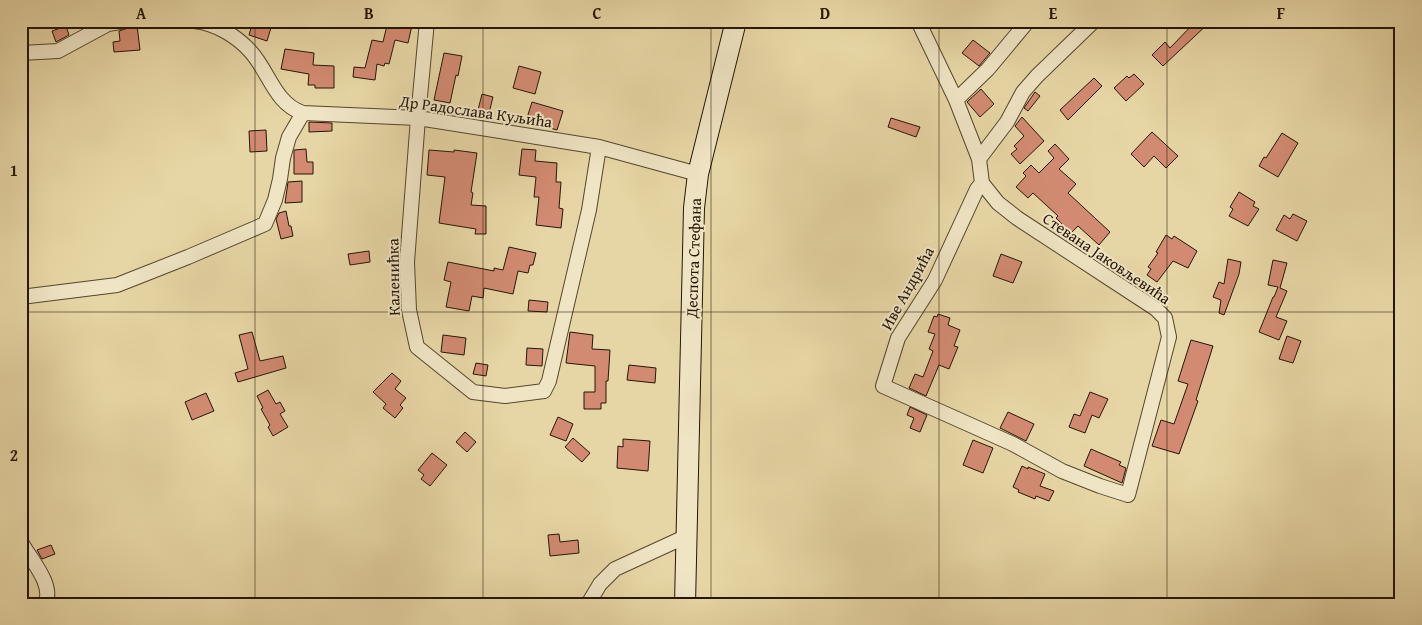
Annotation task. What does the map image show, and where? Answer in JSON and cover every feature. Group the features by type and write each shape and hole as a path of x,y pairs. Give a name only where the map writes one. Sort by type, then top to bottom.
{"main road":[{"name":"Деспота Стефана","path":"685,604 693,230 698,174 736,21"}],"street":[{"path":"21,53 58,51 108,24 125,21"},
{"name":"Др Радослава Куљића","path":"194,21 208,22 239,40 252,52 283,102 303,113 418,118 599,147 698,174"},
{"name":"Каленићка","path":"427,21 407,262 409,310 417,347 473,392 505,396 544,391 547,386 589,210 599,147"},
{"path":"918,21 956,100 980,159 982,183"},
{"path":"956,100 988,69 1028,21"},
{"path":"980,159 1007,122 1023,92 1094,21"},
{"path":"21,297 117,285 265,224 275,200 289,136 303,113"},
{"name":"Иве Андрића","path":"982,183 977,189 935,280 898,338 883,386 1014,444 1062,471 1128,495"},
{"name":"Стевана Јаковљевића","path":"982,183 998,203 1017,218 1156,309 1165,318 1169,337 1128,495"},
{"path":"588,604 600,584 615,569 687,536"},
{"path":"21,542 46,584 48,598 45,604"}],"building":[{"path":"253,21 273,21 267,41 249,35"},
{"path":"388,21 413,21 408,43 395,40 389,64 385,63 384,66 377,64 375,80 353,77 354,67 365,68 372,40 383,42"},
{"path":"1196,21 1211,21 1163,66 1152,55 1165,42 1170,48"},
{"path":"137,25 140,50 114,52 113,42 120,41 119,31"},
{"path":"66,26 69,35 56,42 52,31"},
{"path":"973,40 990,53 979,66 962,53"},
{"path":"285,49 314,53 313,65 334,66 334,88 315,88 315,85 308,85 309,74 281,69"},
{"path":"444,53 462,56 450,103 434,100"},
{"path":"519,66 541,72 535,94 513,88"},
{"path":"1134,74 1144,84 1126,101 1114,88 1127,76 1129,78"},
{"path":"1094,78 1102,86 1068,120 1060,110"},
{"path":"981,89 994,104 980,117 967,102"},
{"path":"1035,92 1040,96 1028,111 1024,108"},
{"path":"482,94 493,97 488,117 477,114"},
{"path":"532,102 563,111 557,130 526,121"},
{"path":"1022,117 1044,141 1020,164 1011,154 1017,149 1014,146 1024,136 1015,126"},
{"path":"891,118 920,127 916,137 888,127"},
{"path":"309,122 332,123 332,131 309,132"},
{"path":"266,130 267,151 250,152 249,131"},
{"path":"1152,132 1178,156 1166,168 1154,156 1144,167 1131,154"},
{"path":"1282,133 1298,143 1278,177 1259,166"},
{"path":"1055,144 1069,159 1059,169 1076,184 1068,193 1110,232 1099,245 1078,226 1071,233 1056,218 1058,216 1033,193 1028,198 1016,187 1026,176 1023,173 1031,165 1039,173 1054,158 1048,151"},
{"path":"306,149 307,162 313,162 313,174 294,174 294,150"},
{"path":"522,149 536,150 535,161 557,163 556,182 561,182 559,208 563,209 561,228 536,225 539,197 534,197 536,177 519,175"},
{"path":"429,150 454,152 454,150 477,153 471,205 486,206 486,234 475,234 476,229 439,223 445,177 427,175"},
{"path":"302,181 302,202 285,203 288,182"},
{"path":"1239,192 1255,202 1253,206 1259,209 1248,226 1229,216 1233,209 1230,207"},
{"path":"286,211 293,236 281,239 276,219 279,213"},
{"path":"1293,214 1307,221 1297,241 1276,230 1284,215 1290,219"},
{"path":"1166,235 1172,239 1174,236 1197,251 1188,268 1173,261 1157,282 1147,275 1151,269 1148,267 1158,253 1156,252"},
{"path":"509,247 536,253 533,265 530,265 528,273 518,271 513,294 484,288 483,298 472,296 469,311 446,307 451,282 444,280 448,262 494,271 494,268 503,270"},
{"path":"369,251 370,262 350,265 348,254"},
{"path":"1001,254 1022,262 1013,283 993,276"},
{"path":"1228,259 1241,262 1239,274 1224,315 1219,313 1221,300 1213,297 1219,282 1224,284"},
{"path":"1273,260 1287,263 1280,288 1287,291 1276,317 1287,321 1279,340 1259,332 1278,287 1268,285"},
{"path":"529,300 548,302 547,312 528,311"},
{"path":"938,314 950,318 948,325 960,330 954,346 958,347 949,369 939,365 926,396 909,388 915,374 923,377 933,351 929,349 935,334 928,332 934,316 937,317"},
{"path":"252,332 260,361 283,356 286,368 238,382 235,373 248,369 239,335"},
{"path":"570,332 593,335 592,349 610,350 608,381 606,381 606,403 601,403 601,409 584,409 584,392 595,392 595,366 566,363"},
{"path":"443,335 466,338 464,355 441,352"},
{"path":"1287,336 1301,341 1293,363 1279,359"},
{"path":"1191,340 1213,346 1196,400 1198,401 1179,454 1152,446 1161,420 1174,424 1188,384 1178,381"},
{"path":"527,348 543,349 542,366 526,365"},
{"path":"476,363 488,365 486,376 473,374"},
{"path":"629,365 656,368 655,383 627,380"},
{"path":"392,373 401,381 395,389 406,398 400,405 403,408 395,418 383,408 386,404 373,392"},
{"path":"268,390 276,404 280,402 285,411 280,414 288,427 273,436 257,396"},
{"path":"1090,392 1108,399 1099,418 1092,415 1085,433 1069,427 1074,414 1080,416"},
{"path":"206,393 214,411 192,420 185,402"},
{"path":"910,407 927,415 920,432 910,428 914,418 907,415"},
{"path":"1008,412 1034,424 1026,441 1000,428"},
{"path":"558,417 573,424 566,441 550,435"},
{"path":"465,432 476,442 467,452 456,442"},
{"path":"573,438 590,453 582,462 565,447"},
{"path":"623,439 650,441 648,471 617,468 618,446 623,447"},
{"path":"973,440 993,448 983,473 963,465"},
{"path":"1091,449 1121,462 1119,465 1126,468 1122,483 1084,466"},
{"path":"432,453 447,465 430,486 421,479 424,475 418,470"},
{"path":"1022,466 1045,474 1040,486 1054,491 1049,501 1036,496 1035,499 1018,492 1019,490 1013,487"},
{"path":"559,534 560,542 578,540 579,553 550,556 548,535"},
{"path":"51,545 55,554 42,559 37,550"}]}
